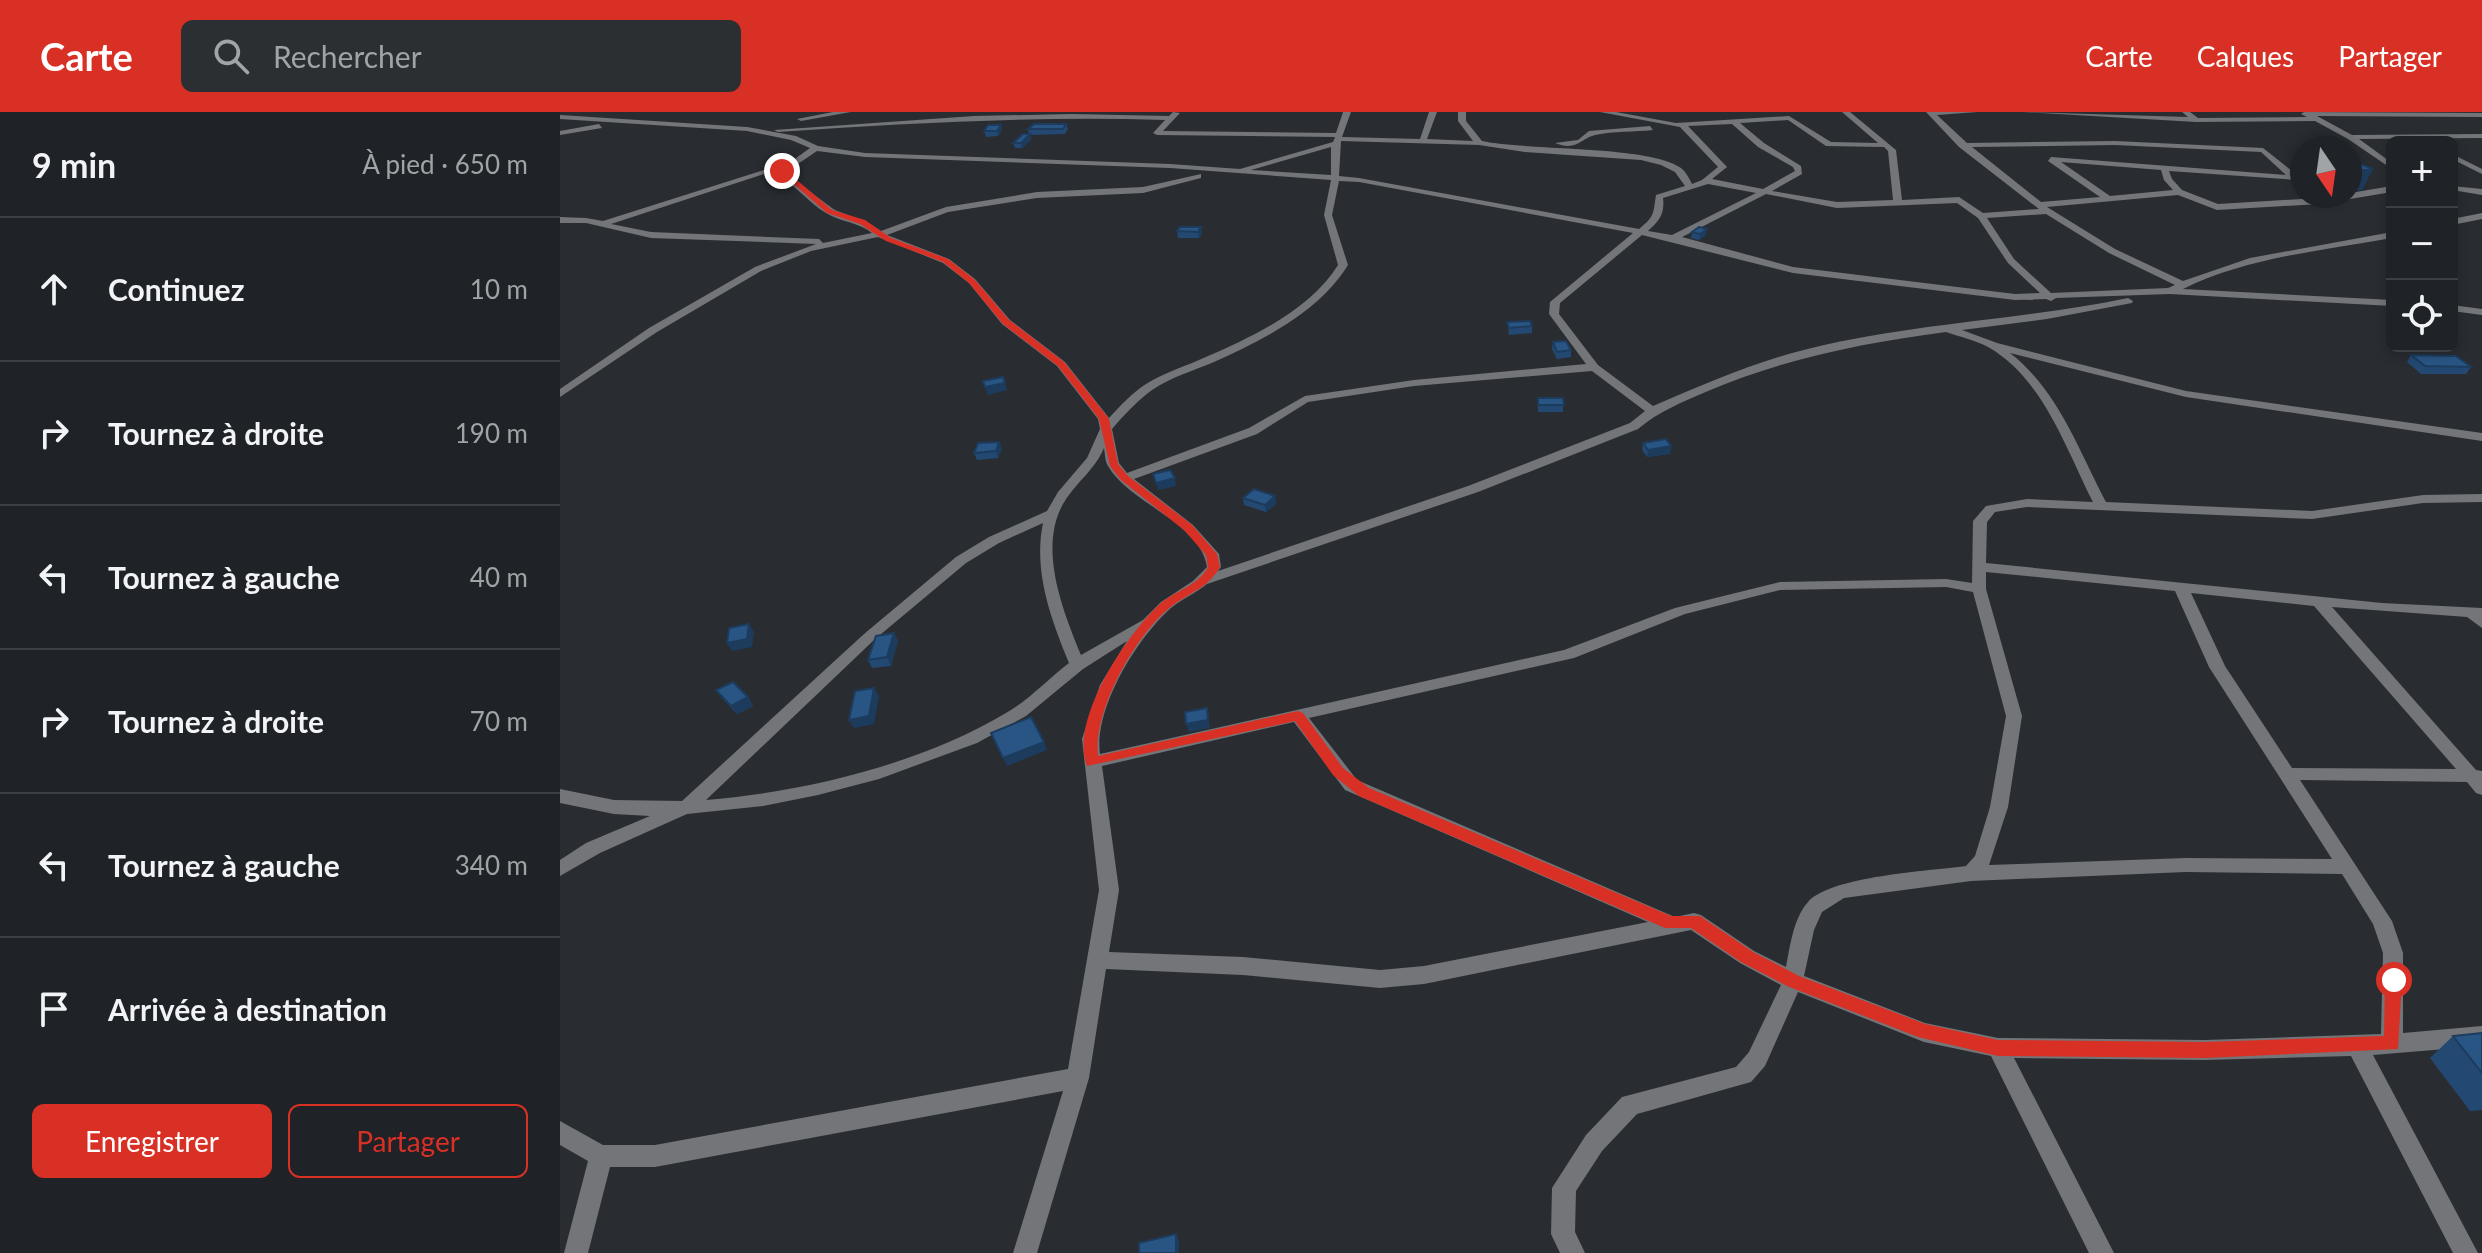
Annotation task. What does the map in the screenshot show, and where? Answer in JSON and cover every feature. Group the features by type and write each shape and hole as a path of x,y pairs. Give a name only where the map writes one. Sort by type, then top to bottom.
{"street":[{"path":"672,112 698,125"},
{"path":"747,129 847,112"},
{"path":"560,869 593,848 687,807 869,637 961,560 994,540 1053,513 1093,458 1106,430 1140,395 1163,379 1220,355 1317,298 1336,282 1343,265 1328,215 1335,178 1336,140 1347,112"},
{"path":"1423,141 1433,112"},
{"path":"1462,112 1462,121 1479,143"},
{"path":"1604,112 1679,125 1723,167 1708,181"},
{"path":"1758,112 1766,120"},
{"path":"1846,112 1892,150 1898,204"},
{"path":"1931,112 1974,112"},
{"path":"1931,112 1962,145 2045,208 2176,288"},
{"path":"2027,112 2196,120 2317,119"},
{"path":"2186,112 2196,120"},
{"path":"2303,113 2482,115"},
{"path":"2303,113 2349,136"},
{"path":"761,131 985,114 1174,115"},
{"path":"2082,114 2106,143"},
{"path":"1174,115 1157,133 1479,143 1507,150 1647,159 1675,168 1689,186"},
{"path":"560,117 747,129 793,138 816,148 865,155 986,157 1335,178 1411,186 1673,238 1793,270 2015,297 2051,298 2176,288 2386,303"},
{"path":"1519,140 1577,143 1589,133 1792,119 1831,145 1887,145"},
{"path":"2230,120 2241,130"},
{"path":"560,133 628,122"},
{"path":"1673,238 1791,179 1800,170 1761,145 1734,122"},
{"path":"2458,138 2482,136"},
{"path":"2362,137 2386,138"},
{"path":"560,394 653,330 758,269 828,243 881,234 946,210 1007,199 1143,190 1180,178 1229,173 1336,140"},
{"path":"2252,140 2290,172"},
{"path":"1962,145 2106,143 2263,150"},
{"path":"2036,144 2051,159 2109,199"},
{"path":"2362,145 2386,163"},
{"path":"816,148 791,163 782,171 784,176 800,185 815,202 829,211 863,222 881,234 946,261 972,281 1006,322 1061,364 1104,419 1113,464 1125,478 1188,528 1212,554 1214,567 1207,580"},
{"path":"2051,159 2290,177"},
{"path":"2458,159 2482,172"},
{"path":"607,222 791,163"},
{"path":"2164,167 2168,180 2179,192 2217,207 2320,201 2386,188"},
{"path":"1652,411 1594,367 1554,314 1555,302 1658,216 1659,197 1689,186 1708,181 1837,205 1959,200 1981,216 2011,261 2051,298"},
{"path":"2362,182 2386,186"},
{"path":"2458,189 2482,192"},
{"path":"1981,216 2179,192"},
{"path":"2458,221 2481,217"},
{"path":"560,220 589,218 649,235 771,236 828,243"},
{"path":"560,796 615,807 687,807 771,797 878,772 963,743 1014,716 1077,664 1150,620 1168,603 1207,580 1473,489 1634,426 1652,411 1799,355 1943,327 2050,317 2176,288 2206,271 2255,259 2386,236"},
{"path":"2458,309 2482,312"},
{"path":"1943,327 1995,346 2186,394 2482,437"},
{"path":"1995,346 2026,372 2049,404 2101,505"},
{"path":"1125,478 1253,431 1305,399 1414,383 1594,367"},
{"path":"1971,873 1983,859 1999,807 2014,716 1979,589 1980,521 1991,509 2027,503 2312,515 2423,499 2482,498"},
{"path":"1053,513 1048,567 1055,611 1077,664"},
{"path":"1980,567 2478,616"},
{"path":"1092,762 1298,716 1351,700 1568,654 1680,611 1780,586 1946,583 1979,589"},
{"path":"2181,588 2217,667 2382,921 2393,953 2392,1044"},
{"path":"2319,602 2479,780"},
{"path":"1025,1253 1078,1078 1100,960 1109,890 1090,739 1094,715 1150,620"},
{"path":"1298,716 1351,785 1670,923"},
{"path":"2286,774 2479,780"},
{"path":"1573,1253 1563,1234 1564,1188 1594,1143 1630,1105 1743,1075 1757,1059 1793,981 1804,930 1815,907 1840,891 1971,873 2186,865 2347,867"},
{"path":"1100,960 1243,966 1380,979 1424,975 1670,923 1694,921 1747,957 1793,981 1924,1032 1998,1048 2205,1050 2357,1046 2482,1036"},
{"path":"2357,1046 2466,1253"},
{"path":"1998,1048 2102,1253"},
{"path":"560,1132 601,1156 655,1156 1078,1078"},
{"path":"576,1253 601,1156"}],"building":[{"path":"1034,124 1066,124 1063,129 1028,129"},
{"path":"988,125 1001,125 997,131 984,131"},
{"path":"1023,134 1030,134 1021,143 1013,143"},
{"path":"1180,227 1201,227 1198,232 1177,231"},
{"path":"1699,227 1707,229 1700,234 1692,232"},
{"path":"1530,321 1532,326 1509,328 1507,322"},
{"path":"1566,341 1571,350 1557,352 1553,342"},
{"path":"2411,355 2456,356 2471,367 2425,366"},
{"path":"1003,377 1005,383 985,387 983,381"},
{"path":"1538,398 1563,398 1564,405 1538,405"},
{"path":"1666,439 1671,446 1648,450 1643,443"},
{"path":"999,442 996,451 974,453 978,443"},
{"path":"1170,470 1175,478 1156,483 1153,474"},
{"path":"1254,489 1275,496 1265,505 1243,498"},
{"path":"749,624 747,639 727,643 729,628"},
{"path":"894,633 887,657 868,660 876,636"},
{"path":"733,682 748,697 731,706 716,690"},
{"path":"874,688 869,716 849,720 855,691"},
{"path":"1207,708 1208,720 1186,724 1185,712"},
{"path":"1031,717 1044,742 1003,758 991,733"},
{"path":"2482,1033 2482,1073 2453,1036"},
{"path":"1176,1234 1176,1253 1139,1253 1139,1243"}],"route":[{"path":"782,171 784,176 800,185 815,202 829,211 863,222 888,240 946,261 972,281 1006,322 1061,364 1104,419 1113,464 1125,478 1188,528 1212,554 1214,567 1207,580 1168,603 1150,620 1118,668 1094,715 1090,739 1092,762 1298,716 1338,771 1351,785 1364,792 1670,923 1694,921 1747,957 1793,981 1924,1032 1998,1048 2205,1050 2392,1044 2394,980"}]}
